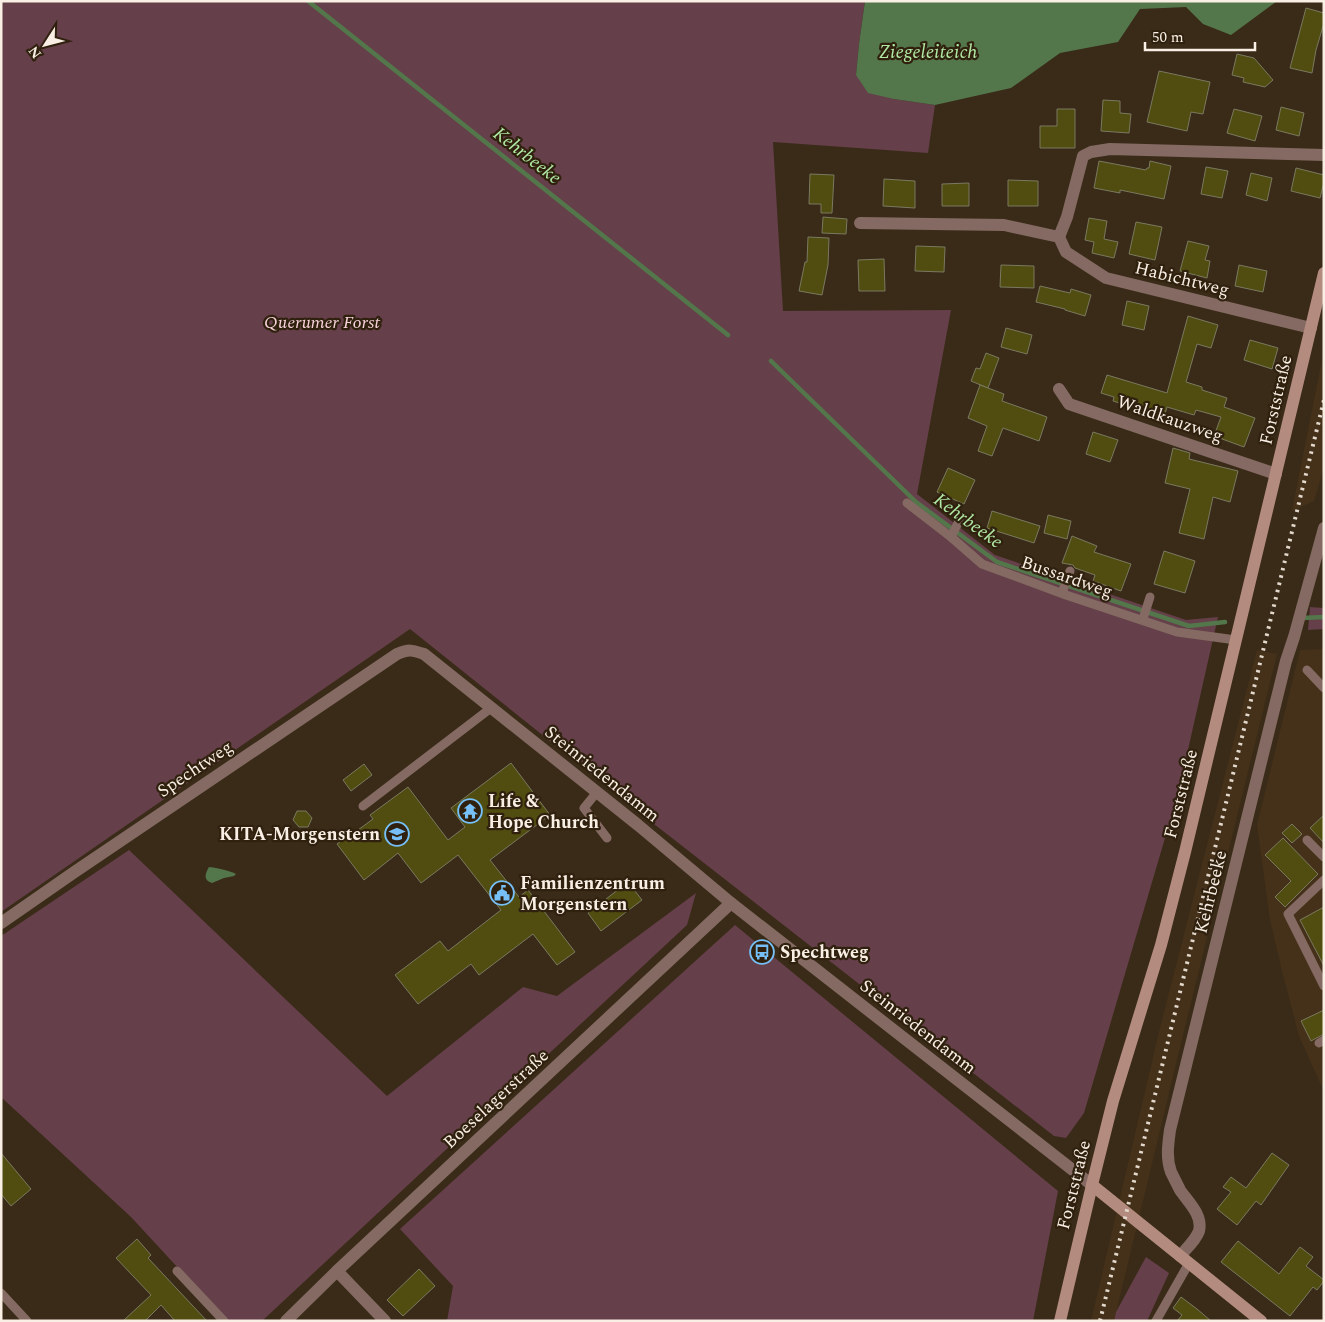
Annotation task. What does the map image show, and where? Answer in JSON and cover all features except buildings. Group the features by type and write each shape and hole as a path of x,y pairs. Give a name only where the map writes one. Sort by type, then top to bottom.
{"main road":[{"name":"Forststraße","path":"1060,1321 1113,1101 1164,936 1324,272"},
{"name":"Steinriedendamm","path":"1092,1185 1261,1321"}],"street":[{"path":"860,223 1004,225 1060,238 1083,156 1091,152 1110,149 1324,156"},
{"name":"Habichtweg","path":"1060,238 1066,252 1106,278 1311,328"},
{"name":"Waldkauzweg","path":"1059,389 1069,404 1276,474"},
{"name":"Kehrbeeke","path":"1184,1259 1198,1232 1199,1226 1195,1212 1180,1191 1168,1163 1170,1130 1287,655 1294,637 1324,528"},
{"name":"Spechtweg","path":"1,923 397,654 404,650 412,650"},
{"name":"Steinriedendamm","path":"412,650 424,654 731,902 1092,1185"},
{"name":"Boeselagerstraße","path":"286,1321 731,902"},
{"path":"337,1271 385,1321"}],"lane":[{"name":"Bussardweg","path":"907,503 982,564 1178,632 1236,640"},
{"path":"951,537 961,518"},
{"path":"1062,593 1070,571"},
{"path":"1143,619 1150,597"},
{"path":"1307,670 1324,688"},
{"path":"363,806 491,708"},
{"path":"597,792 584,808 608,838"},
{"path":"1307,840 1324,857"},
{"path":"1324,880 1288,914 1324,986"},
{"path":"1156,1321 1184,1259"},
{"path":"177,1271 224,1321"},
{"path":"2,1296 27,1321"}],"shaded area":[{"path":"1324,350 1324,468 1314,501 1292,511"},
{"path":"1324,649 1324,1092 1299,1036 1282,971 1270,920 1257,825 1300,650"},
{"path":"1257,650 1277,654 1114,1321 1091,1321 1159,1032"}],"green space":[{"name":"Querumer Forst","path":"1,1 865,1 856,75 894,99 935,105 928,153 773,142 783,311 951,310 917,494 995,555 1186,620 1218,617 1178,794 1084,1113 1066,1138 1054,1136 645,817 410,629 1,912"},
{"path":"1310,607 1324,608 1324,629 1308,630"},
{"path":"129,850 387,1096 523,987 557,996 696,893 687,925 262,1321 227,1321 131,1217 1,1097 1,936"},
{"path":"735,925 1058,1191 1033,1321 447,1321 453,1286 400,1229"},
{"path":"1146,1257 1169,1273 1147,1321 1114,1321 1116,1312"}],"water":[{"name":"Ziegeleiteich","path":"865,1 1277,1 1231,35 1203,24 1186,7 1140,9 1118,42 1060,53 1011,88 935,105 868,93 856,75"},
{"path":"209,867 236,874 212,883 207,880 206,876"}],"waterway":[{"name":"Kehrbeeke","path":"308,1 728,335"},
{"name":"Kehrbeeke","path":"771,361 916,502 997,562 1189,626 1225,622"},
{"name":"Kehrbeeke","path":"1302,618 1324,617"}],"railway":[{"path":"1100,1321 1324,400"}],"place":[{"name":"Life & Hope Church","path":"470,811"},
{"name":"KITA-Morgenstern","path":"397,834"},
{"name":"Familienzentrum Morgenstern","path":"502,893"},
{"name":"Spechtweg","path":"762,952"}]}
